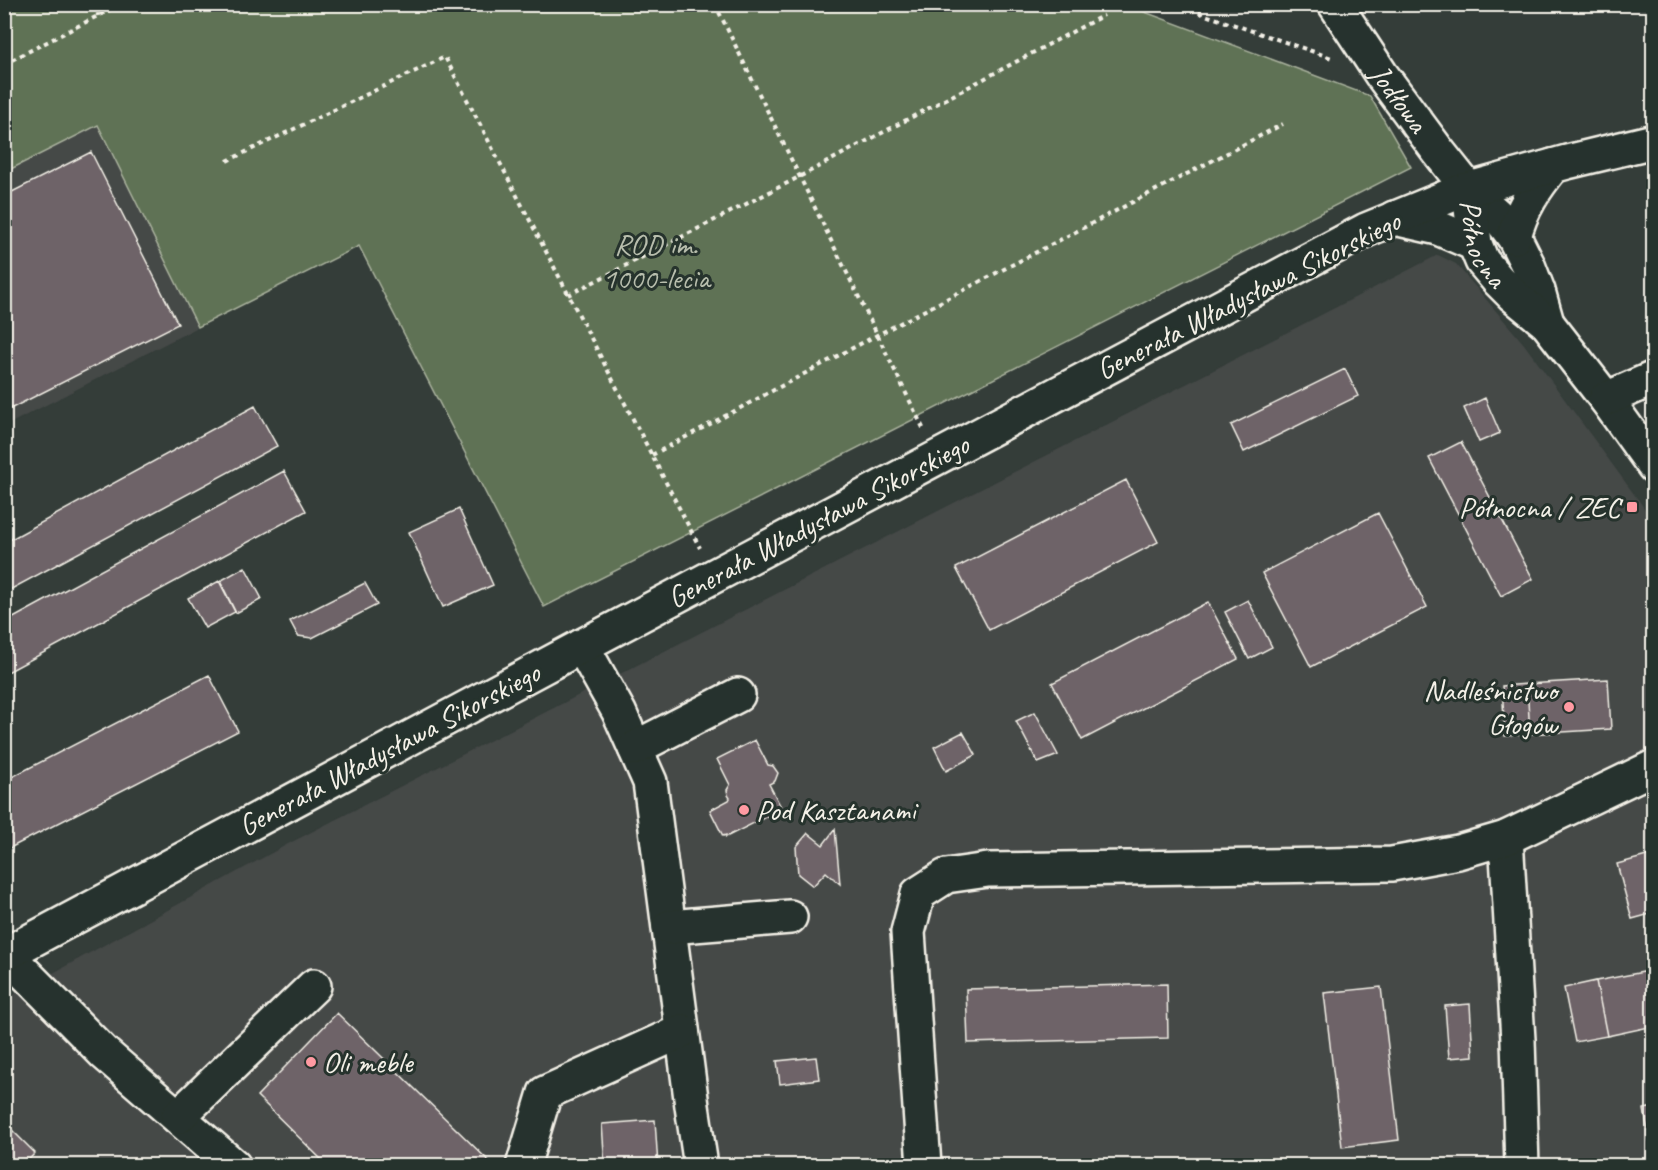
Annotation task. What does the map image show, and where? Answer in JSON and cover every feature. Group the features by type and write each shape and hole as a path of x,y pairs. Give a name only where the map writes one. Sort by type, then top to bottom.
{"street":[{"name":"Jodłowa","path":"1335,4 1381,74 1468,190"},
{"name":"Generała Władysława Sikorskiego","path":"5,954 1366,230 1459,192 1653,141"},
{"path":"1514,237 1526,202 1553,166"},
{"name":"Północna","path":"1468,190 1498,216 1514,237 1538,291 1547,323"},
{"name":"Północna","path":"1468,190 1475,244 1482,261 1498,280 1547,323 1606,399 1653,466"},
{"path":"1394,218 1438,228 1475,244"},
{"path":"1606,399 1653,378"},
{"path":"582,646 619,712 650,782 701,1166"},
{"path":"635,748 738,695"},
{"path":"924,1166 908,932 918,894 946,876 988,870 1392,864 1458,852 1506,838 1653,767"},
{"path":"1506,838 1518,1040 1522,1166"},
{"path":"669,927 790,917"},
{"path":"5,954 104,1053 234,1166"},
{"path":"178,1117 314,986"},
{"path":"523,1166 545,1094 682,1030"}],"path":[{"path":"97,4 98,16"},
{"path":"4,64 121,4"},
{"path":"715,4 938,457"},
{"path":"1173,4 1337,60"},
{"path":"568,295 800,177 1104,15"},
{"path":"227,161 445,57 714,576"},
{"path":"652,455 1283,124"}],"shaded area":[{"path":"98,124 198,327 5,426 5,172"},
{"path":"1438,255 1456,264 1524,344 1653,520 1653,1165 5,1165 4,1000 288,844"}],"green space":[{"name":"ROD im. 1000-lecia","path":"5,4 1126,5 1370,96 1411,167 544,607 359,246 198,327 98,125 5,172"}],"building":[{"path":"91,152 178,324 4,412 4,196"},
{"path":"1345,369 1358,396 1244,452 1231,425"},
{"path":"1485,398 1500,433 1479,442 1464,408"},
{"path":"255,406 277,446 4,593 4,543"},
{"path":"1461,442 1533,579 1501,596 1429,458"},
{"path":"284,471 306,511 4,674 4,623"},
{"path":"1126,480 1158,542 989,630 956,568"},
{"path":"459,509 493,585 443,607 409,532"},
{"path":"1378,513 1427,607 1311,667 1262,573"},
{"path":"245,567 262,599 236,613 220,581"},
{"path":"219,581 235,612 205,628 188,598"},
{"path":"365,583 377,605 312,638 298,636 290,621"},
{"path":"1248,600 1272,647 1249,659 1225,612"},
{"path":"1208,602 1238,659 1082,740 1052,683"},
{"path":"209,675 238,731 4,851 4,781"},
{"name":"Nadleśnictwo Głogów","path":"1608,679 1611,729 1530,734 1527,684"},
{"path":"1527,684 1530,734 1505,736 1502,686"},
{"path":"1035,712 1058,755 1038,763 1016,721"},
{"path":"963,732 976,755 946,771 934,747"},
{"path":"755,740 768,765 773,766 778,773 775,781 769,784 782,809 726,837 726,835 723,836 710,810 730,798 727,790 730,785 717,759"},
{"path":"835,829 840,884 826,872 813,886 798,874 796,847 808,833 823,845"},
{"path":"1654,854 1654,913 1632,919 1617,864"},
{"path":"1654,970 1654,1026 1607,1036 1596,981"},
{"path":"1596,981 1607,1036 1575,1042 1564,988"},
{"path":"1167,984 1168,1038 968,1043 966,989"},
{"path":"1381,987 1399,1140 1342,1147 1324,993"},
{"path":"1470,1004 1473,1056 1449,1058 1445,1006"},
{"path":"337,1013 494,1166 328,1166 257,1096"},
{"path":"816,1057 819,1079 780,1084 777,1061"},
{"path":"1654,1107 1654,1156 1652,1156 1644,1109"},
{"path":"655,1120 658,1166 605,1166 602,1124"},
{"path":"4,1122 35,1153 23,1166 4,1166"}],"place":[{"name":"Północna / ZEC","path":"1632,507"},
{"name":"Nadleśnictwo Głogów","path":"1569,707"},
{"name":"Pod Kasztanami","path":"744,810"},
{"name":"Oli meble","path":"311,1062"}]}
